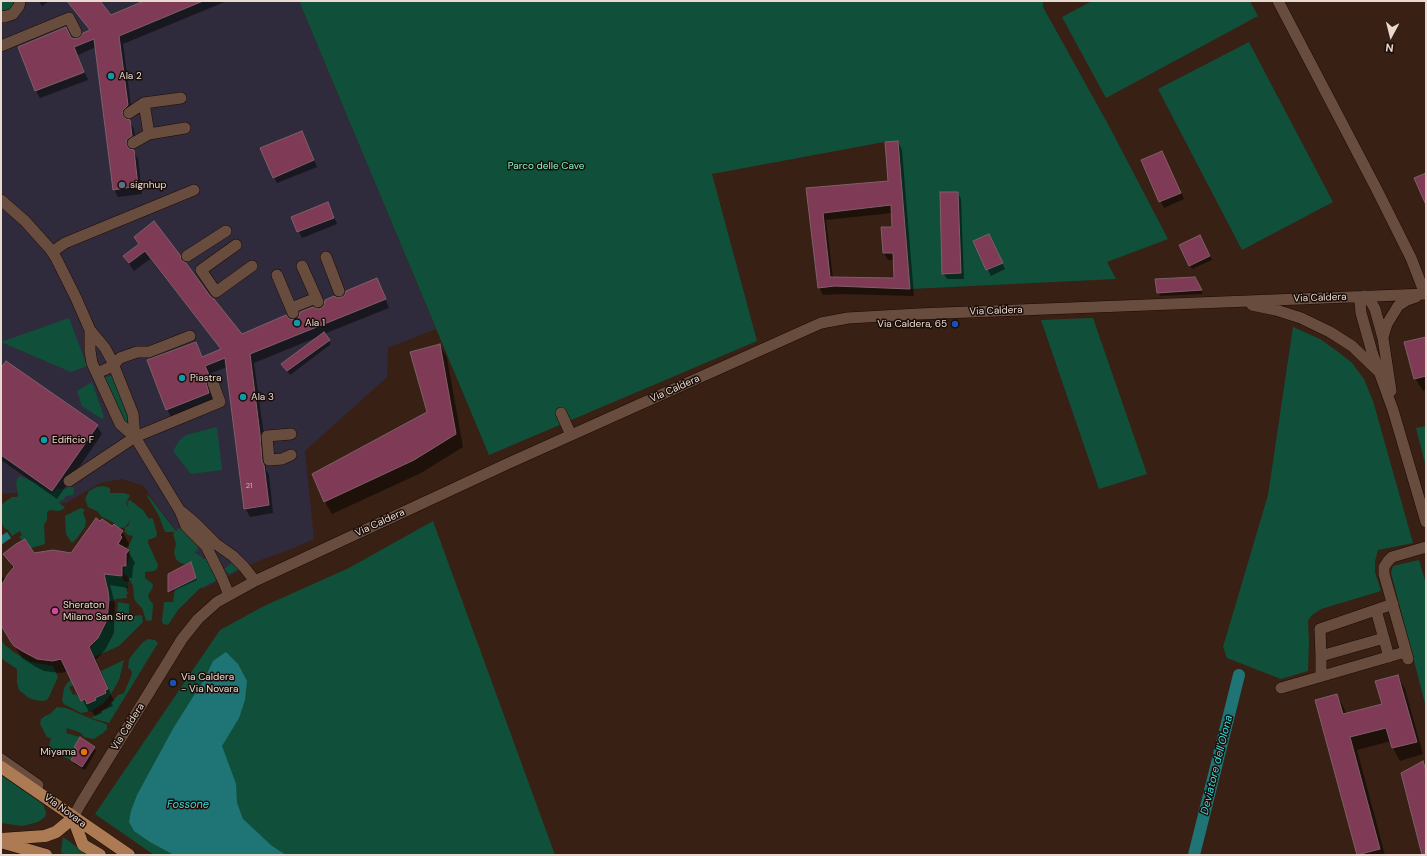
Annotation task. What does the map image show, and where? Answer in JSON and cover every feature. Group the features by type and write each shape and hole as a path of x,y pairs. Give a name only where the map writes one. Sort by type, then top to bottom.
{"main road":[{"name":"Via Novara","path":"1,767 55,803 73,818 129,855"},
{"path":"1,839 45,836 56,832 73,818 83,845 100,855"},
{"path":"1,842 46,855"}],"street":[{"path":"1,16 4,17 13,14 19,6 20,1"},
{"path":"1278,1 1376,188 1411,258 1426,294 1406,300 1398,306 1387,324 1383,338"},
{"path":"1,46 69,18 76,32"},
{"path":"129,113 144,103 181,98"},
{"path":"144,103 148,134"},
{"path":"133,143 148,134 185,128"},
{"path":"52,252 65,243 194,190"},
{"path":"1,200 25,221 52,252 76,298 90,330 114,360 133,414 135,437"},
{"path":"187,256 226,232"},
{"path":"236,245 198,272 214,294 252,266"},
{"path":"326,257 339,291"},
{"path":"277,275 292,310 317,300 302,266"},
{"name":"Via Caldera","path":"73,818 182,639 198,619 217,602 256,581 494,469 821,323 848,318 918,314 1426,294"},
{"path":"1393,410 1383,338 1375,309 1371,302 1364,296 1360,302 1361,313 1379,372 1393,410 1426,522"},
{"path":"1234,301 1276,310 1316,324 1352,346 1379,372"},
{"path":"90,330 90,351 94,368 120,424 135,437 180,511 186,526 206,546 229,595"},
{"path":"94,368 137,352 149,352 190,336"},
{"path":"69,481 135,437 220,402 213,383"},
{"path":"561,413 571,435"},
{"path":"291,434 264,436 266,460 282,459 291,455"},
{"path":"180,511 194,522 216,544 233,556 256,581"},
{"path":"1281,688 1389,656 1406,655 1384,574 1386,564 1392,557 1426,547"},
{"path":"1321,676 1320,628 1393,604"},
{"path":"1376,610 1389,656"},
{"path":"1321,656 1384,638"},
{"path":"1,759 56,798"}],"shaded area":[{"path":"1,1 299,1 436,329 388,348 387,377 305,451 314,539 258,561 203,589 186,543 144,486 122,479 100,483 66,503 57,504 24,492 1,494"}],"green space":[{"path":"1,1 14,1 14,4 9,10 1,12"},
{"name":"Parco delle Cave","path":"299,1 1043,1 1043,7 1109,126 1168,239 1107,262 1116,279 910,289 898,141 884,142 712,174 757,341 489,455"},
{"path":"1092,1 1250,1 1258,16 1106,98 1062,17"},
{"path":"1249,42 1333,202 1242,250 1158,89"},
{"path":"69,318 87,366 71,372 1,342"},
{"path":"1093,318 1147,474 1099,489 1041,320"},
{"path":"1293,327 1320,339 1341,354 1352,363 1364,379 1373,401 1413,543 1378,550 1375,561 1375,572 1381,591 1321,609 1312,615 1308,621 1308,671 1281,679 1227,658 1223,647 1268,495"},
{"path":"113,375 129,418 125,423 104,378"},
{"path":"92,382 104,417 102,419 82,406 77,391"},
{"path":"1426,426 1426,467 1416,428"},
{"path":"217,427 222,470 191,474 173,451 179,441 186,435"},
{"path":"19,476 37,483 52,493 57,489 65,489 69,486 74,488 73,495 66,496 63,500 59,501 60,504 65,507 62,510 48,511 47,520 44,525 45,544 31,548 26,539 22,540 19,537 22,535 20,531 12,536 8,530 4,528 1,520 2,504 12,497 17,497 18,495 16,482"},
{"path":"103,486 110,488 110,493 124,493 130,495 126,503 129,509 127,502 130,500 143,510 149,519 153,519 157,534 156,537 148,540 148,543 158,565 157,569 154,571 145,572 145,578 153,584 148,595 153,604 152,620 146,620 142,608 134,598 133,586 124,573 124,569 128,564 130,550 128,548 133,536 128,535 125,532 125,527 128,526 130,520 123,528 119,527 102,517 97,511 88,507 85,499 89,491 96,487"},
{"path":"148,495 176,531 181,527 197,544 197,551 194,552 204,559 209,559 213,564 212,571 214,571 217,578 215,581 199,589 178,610 168,625 163,624 162,620 164,603 173,602 175,589 187,583 195,573 192,567 179,562 176,559 174,553 176,544 173,534 175,532 165,532 159,516 147,496"},
{"path":"81,508 85,510 83,512 86,521 85,527 72,543 66,534 65,516"},
{"path":"433,521 555,855 154,855 95,814 220,630 264,606 349,568"},
{"path":"1419,560 1426,584 1426,707 1391,573 1393,566"},
{"path":"106,561 116,575 122,577 124,581 129,582 128,586 126,587 129,594 126,594 127,598 109,601 107,582 102,576"},
{"path":"233,562 239,569 229,574 224,569"},
{"path":"118,602 129,604 129,617 140,615 142,616 143,622 119,646 94,657 90,648 105,627 109,614 117,615"},
{"path":"148,639 155,640 158,643 109,723 91,718 107,708 118,695 124,693 132,674 131,670 128,668 129,659 142,643"},
{"path":"1,640 15,653 31,662 53,666 58,677 47,700 43,701 29,698 19,690 17,682 17,669 2,659 1,660"},
{"path":"124,660 119,680 103,704 91,711 81,713 64,704 62,701 64,688 71,680 73,685 69,687 73,695 76,694 81,701 84,700 87,705 96,701 96,698 107,693 106,690 108,689 101,671"},
{"path":"57,707 66,708 107,725 107,729 94,739 84,737 81,733 67,728 66,733 80,737 74,747 77,749 71,760 48,751 51,738 47,737 40,724 41,719 50,714"},
{"path":"1,775 40,802 44,806 46,813 45,817 38,822 22,826 1,823"},
{"path":"63,837 88,855 67,855 61,853"}],"water":[{"path":"7,532 11,538 1,545 1,536"},
{"name":"Fossone","path":"226,652 238,664 247,681 245,700 239,718 222,746 236,784 237,803 243,819 272,846 286,855 174,855 150,842 134,831 129,822 131,811 137,795 174,727 205,678 213,661"}],"building":[{"path":"67,1 100,1 111,15 144,1 203,1 119,36 128,105 123,110 122,114 126,119 130,120 132,136 127,139 126,143 129,149 134,150 138,186 113,190 94,39 74,47 84,72 35,91 18,47 66,27 71,38 75,39 79,38 83,33 90,30"},
{"path":"302,131 314,160 273,178 260,148"},
{"path":"898,141 910,289 835,286 818,288 806,188 888,181 885,142","holes":["891,205 892,227 881,227 883,253 893,253 894,278 830,277 823,213"]},
{"path":"1162,151 1181,193 1159,202 1141,160"},
{"path":"1426,173 1426,205 1414,178"},
{"path":"940,192 958,192 961,273 942,274"},
{"path":"328,202 334,218 297,232 291,217"},
{"path":"154,221 180,255 181,260 186,263 210,296 242,334 286,315 289,319 295,320 299,317 300,312 313,307 320,309 324,306 325,300 334,296 338,298 342,297 345,295 346,291 377,278 386,299 250,354 262,461 264,465 269,505 244,509 225,358 205,366 210,377 206,382 209,393 166,410 147,360 196,342 202,357 221,349 145,251 129,263 123,256 139,244 134,237"},
{"path":"989,234 1003,263 986,270 973,241"},
{"path":"1200,235 1210,256 1189,266 1179,245"},
{"path":"1195,277 1202,290 1157,293 1155,279"},
{"path":"324,332 330,340 287,371 281,364"},
{"path":"1426,337 1426,376 1414,379 1404,342"},
{"path":"440,344 456,434 414,460 324,502 312,474 427,412 410,352"},
{"name":"Edificio F","path":"6,361 98,425 52,491 1,455 1,368"},
{"name":"Sheraton Milano San Siro","path":"96,518 100,521 102,519 112,526 114,524 123,531 120,535 122,537 118,544 129,550 126,554 126,566 122,566 122,576 104,574 109,599 107,620 98,638 89,647 108,689 105,690 106,693 87,704 85,699 81,701 61,659 53,661 37,659 14,646 11,642 1,625 1,586 14,567 3,554 16,544 25,539 34,553 53,550 71,553"},
{"path":"191,562 196,578 168,592 168,574"},
{"path":"1398,675 1417,742 1392,748 1386,728 1350,737 1380,849 1357,855 1315,700 1337,694 1343,714 1382,704 1375,681"},
{"path":"80,737 95,747 82,767 71,760 77,749 74,747"},
{"path":"1423,761 1426,771 1426,855 1422,855 1401,773"}],"waterway":[{"name":"Deviatore dell'Olona","path":"1194,855 1239,675"}],"place":[{"name":"Ala 2","path":"111,76"},
{"name":"signhup","path":"122,185"},
{"name":"Ala 1","path":"297,323"},
{"name":"Via Caldera, 65","path":"955,324"},
{"name":"Piastra","path":"182,378"},
{"name":"Ala 3","path":"243,397"},
{"name":"Edificio F","path":"44,440"},
{"name":"Sheraton Milano San Siro","path":"55,611"},
{"name":"Via Caldera - Via Novara","path":"173,683"},
{"name":"Miyama","path":"84,752"}]}
